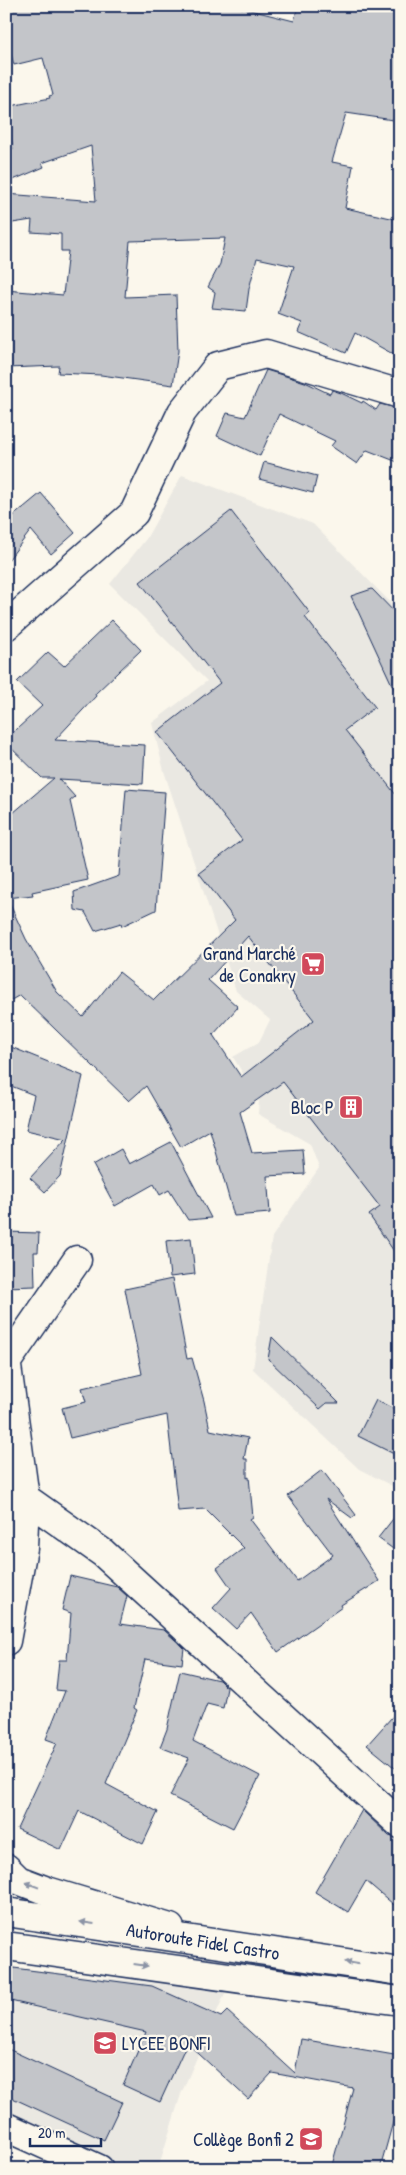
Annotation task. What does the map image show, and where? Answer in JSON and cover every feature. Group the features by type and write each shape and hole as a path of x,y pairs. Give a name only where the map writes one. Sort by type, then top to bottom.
{"main road":[{"path":"6,626 134,513 182,412 218,366 266,354 400,394"},
{"path":"6,1641 22,1548 25,1498 10,1400 7,1359 77,1260"},
{"path":"25,1498 102,1553 400,1824"},
{"path":"6,1868 18,1880 47,1891 212,1941"},
{"name":"Autoroute Fidel Castro","path":"6,1912 400,1970"},
{"name":"Autoroute Fidel Castro","path":"6,1946 400,2001"},
{"path":"6,2127 99,2169"}],"shaded area":[{"name":"Grand Marché de Conakry","path":"182,475 313,524 400,612 400,1490 359,1469 253,1369 272,1237 319,1168 310,1144 258,1114 259,1100 233,1057 259,1042 270,1020 236,991 164,771 152,723 207,681 110,584 146,539"},
{"name":"LYCEE BONFI","path":"6,1967 226,1991 181,2094 158,2169 120,2169 6,2117"}],"building":[{"path":"6,6 234,6 294,21 298,6 400,6 400,121 346,113 332,162 353,166 345,208 400,220 400,273 396,291 400,293 400,358 355,333 346,353 298,332 302,323 278,314 294,266 257,258 249,289 246,311 212,308 215,292 208,287 220,264 225,238 130,241 125,297 176,295 178,351 173,385 101,375 58,373 59,366 6,368 6,290 63,295 68,251 61,251 61,234 31,232 32,220 6,224 6,194 96,201 91,146 42,163 44,167 6,183 6,150 13,149 6,107 50,98 49,96 53,95 43,58 14,65 6,36"},
{"path":"266,370 305,382 330,394 332,390 362,403 363,401 376,410 380,404 400,409 400,463 367,450 357,464 331,446 335,441 279,414 260,456 217,436 227,413 245,417"},
{"path":"264,462 317,476 313,493 259,479"},
{"path":"41,493 75,533 51,554 31,530 6,563 6,522"},
{"path":"231,511 310,613 305,617 375,707 345,730 400,800 400,1260 369,1215 380,1207 283,1082 240,1112 252,1153 303,1150 305,1174 267,1176 270,1213 234,1216 210,1130 181,1147 146,1086 129,1101 20,995 6,1003 6,819 54,778 42,778 6,743 6,739 42,706 17,682 48,652 64,666 112,620 141,650 95,694 96,696 55,740 145,745 143,784 59,779 75,797 70,801 88,880 32,892 33,895 7,898 26,939 57,992 83,1017 119,972 154,1000 235,920 199,873 242,840 157,732 220,683 140,582","holes":["248,936 314,1020 241,1077 213,1035 238,1007 208,980"]},
{"path":"372,589 400,618 400,702 351,596"},
{"path":"126,789 165,792 156,910 122,926 121,923 95,931 85,912 75,910 74,892 119,876"},
{"path":"6,1045 83,1076 60,1176 45,1192 30,1178 66,1139 26,1130 34,1095 6,1084"},
{"path":"171,1142 211,1218 188,1220 169,1190 160,1195 154,1184 115,1206 93,1165 121,1149 129,1164"},
{"path":"6,1232 39,1233 38,1252 34,1252 35,1286 6,1287"},
{"path":"191,1238 195,1274 170,1277 166,1241"},
{"path":"172,1279 187,1359 192,1358 210,1430 248,1438 244,1459 247,1459 247,1478 249,1477 253,1517 250,1519 297,1581 333,1555 288,1496 322,1470 356,1515 352,1518 326,1499 379,1581 341,1605 342,1607 278,1652 251,1613 236,1629 213,1608 231,1588 217,1568 244,1548 205,1509 178,1511 167,1415 70,1438 62,1408 86,1402 82,1388 142,1374 125,1289"},
{"path":"272,1337 339,1403 327,1403 320,1409 268,1359"},
{"path":"376,1400 400,1412 400,1457 358,1436"},
{"path":"400,1510 400,1554 378,1538"},
{"path":"70,1576 117,1587 127,1596 120,1624 164,1630 184,1648 182,1664 145,1659 134,1708 137,1710 106,1784 158,1812 143,1844 79,1811 61,1850 17,1829 57,1743 46,1739 65,1691 56,1690 59,1660 67,1660 71,1613 62,1610"},
{"path":"180,1671 219,1680 227,1688 223,1708 207,1704 193,1741 260,1776 233,1828 170,1796 189,1758 160,1747 167,1729"},
{"path":"400,1708 400,1772 367,1745"},
{"path":"362,1810 389,1836 400,1839 400,1910 366,1881 348,1912 315,1892"},
{"path":"6,1967 152,1986 221,2017 227,2011 295,2073 301,2039 400,2056 400,2097 380,2169 331,2169 353,2088 272,2073 248,2099 187,2043 160,2102 123,2085 146,2032 6,2000"},
{"path":"6,2048 122,2102 104,2140 6,2095"}],"place":[{"name":"Grand Marché de Conakry","path":"313,964"},
{"name":"Bloc P","path":"351,1107"},
{"name":"LYCEE BONFI","path":"105,2043"},
{"name":"Collège Bonfi 2","path":"311,2139"}]}
